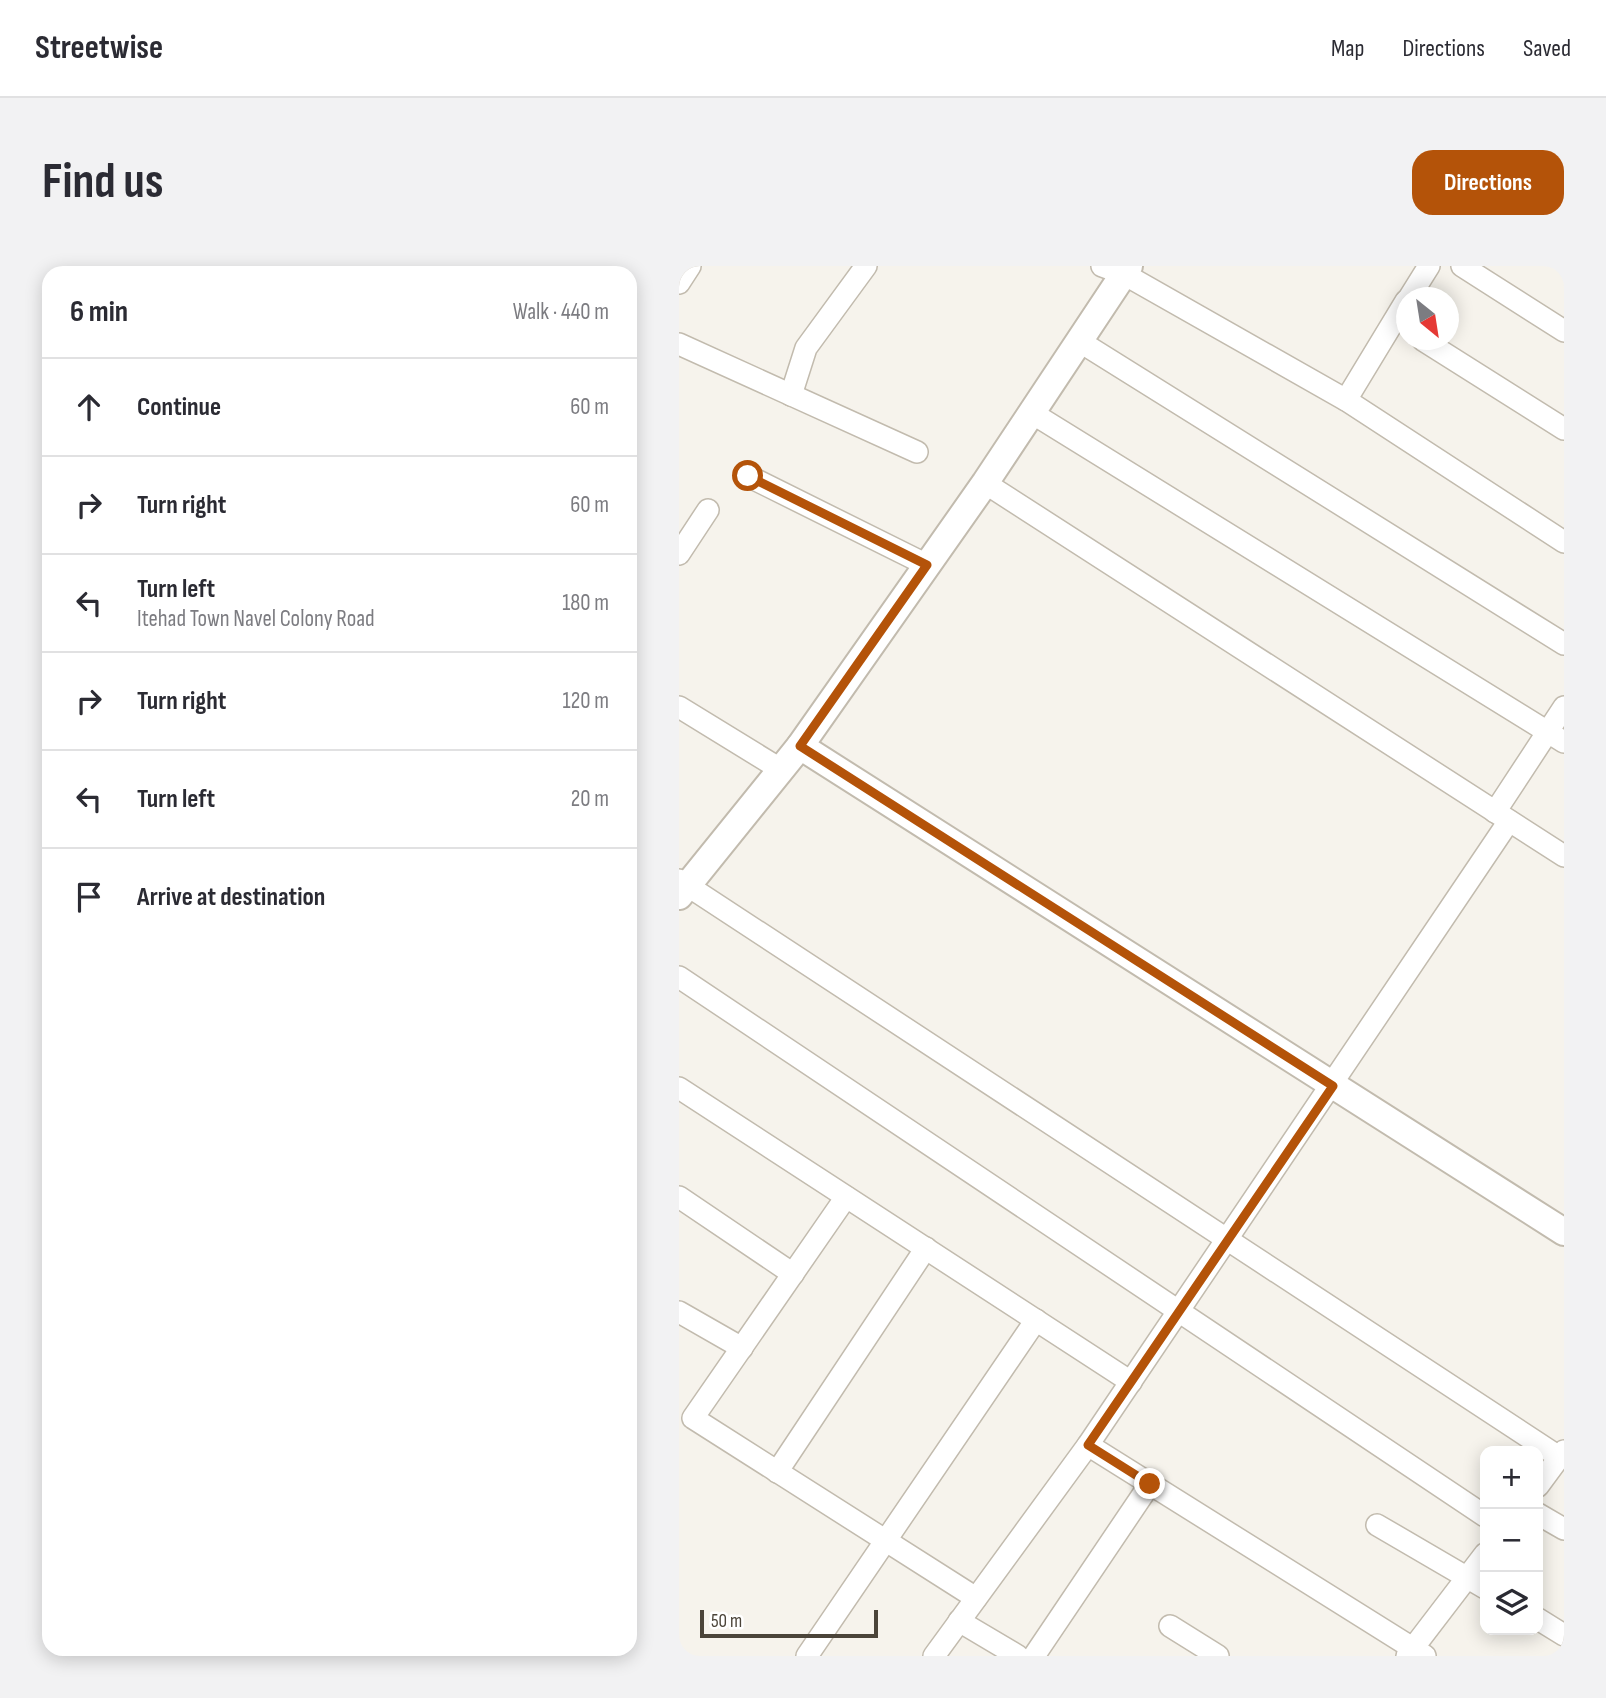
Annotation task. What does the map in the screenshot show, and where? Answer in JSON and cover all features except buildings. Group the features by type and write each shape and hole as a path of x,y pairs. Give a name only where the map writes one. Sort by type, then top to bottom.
{"street":[{"path":"679,283 690,266"},
{"path":"792,395 806,348 866,266"},
{"path":"1416,287 1429,266"},
{"path":"1462,266 1564,331"},
{"path":"1543,1479 1562,1454 682,887 800,746 1032,413 1079,341 1118,269 1346,400 1564,542"},
{"path":"1346,400 1396,331"},
{"path":"1079,341 1564,644"},
{"path":"679,344 917,452"},
{"path":"1439,350 1564,429"},
{"path":"1032,413 1556,737"},
{"path":"748,476 927,565"},
{"path":"985,482 1564,856"},
{"path":"679,555 708,510"},
{"path":"679,707 780,769"},
{"path":"934,1656 1088,1445 1333,1086 1502,816 1556,737 1564,707"},
{"path":"800,746 1564,1232"},
{"path":"679,977 1180,1309 1480,1513"},
{"path":"679,1088 1131,1382"},
{"path":"679,1197 793,1273"},
{"path":"846,1197 694,1418 976,1598"},
{"path":"777,1472 926,1248"},
{"path":"679,1312 742,1348"},
{"path":"807,1656 1036,1320"},
{"path":"1088,1445 1415,1653 1476,1582 1377,1525"},
{"path":"1034,1656 1150,1484"},
{"path":"1543,1517 1564,1529"},
{"path":"960,1621 1018,1656"},
{"path":"1543,1622 1564,1635"},
{"path":"1170,1626 1218,1656"}],"route":[{"path":"748,476 927,565 800,746 1333,1086 1088,1445 1150,1484"}]}
